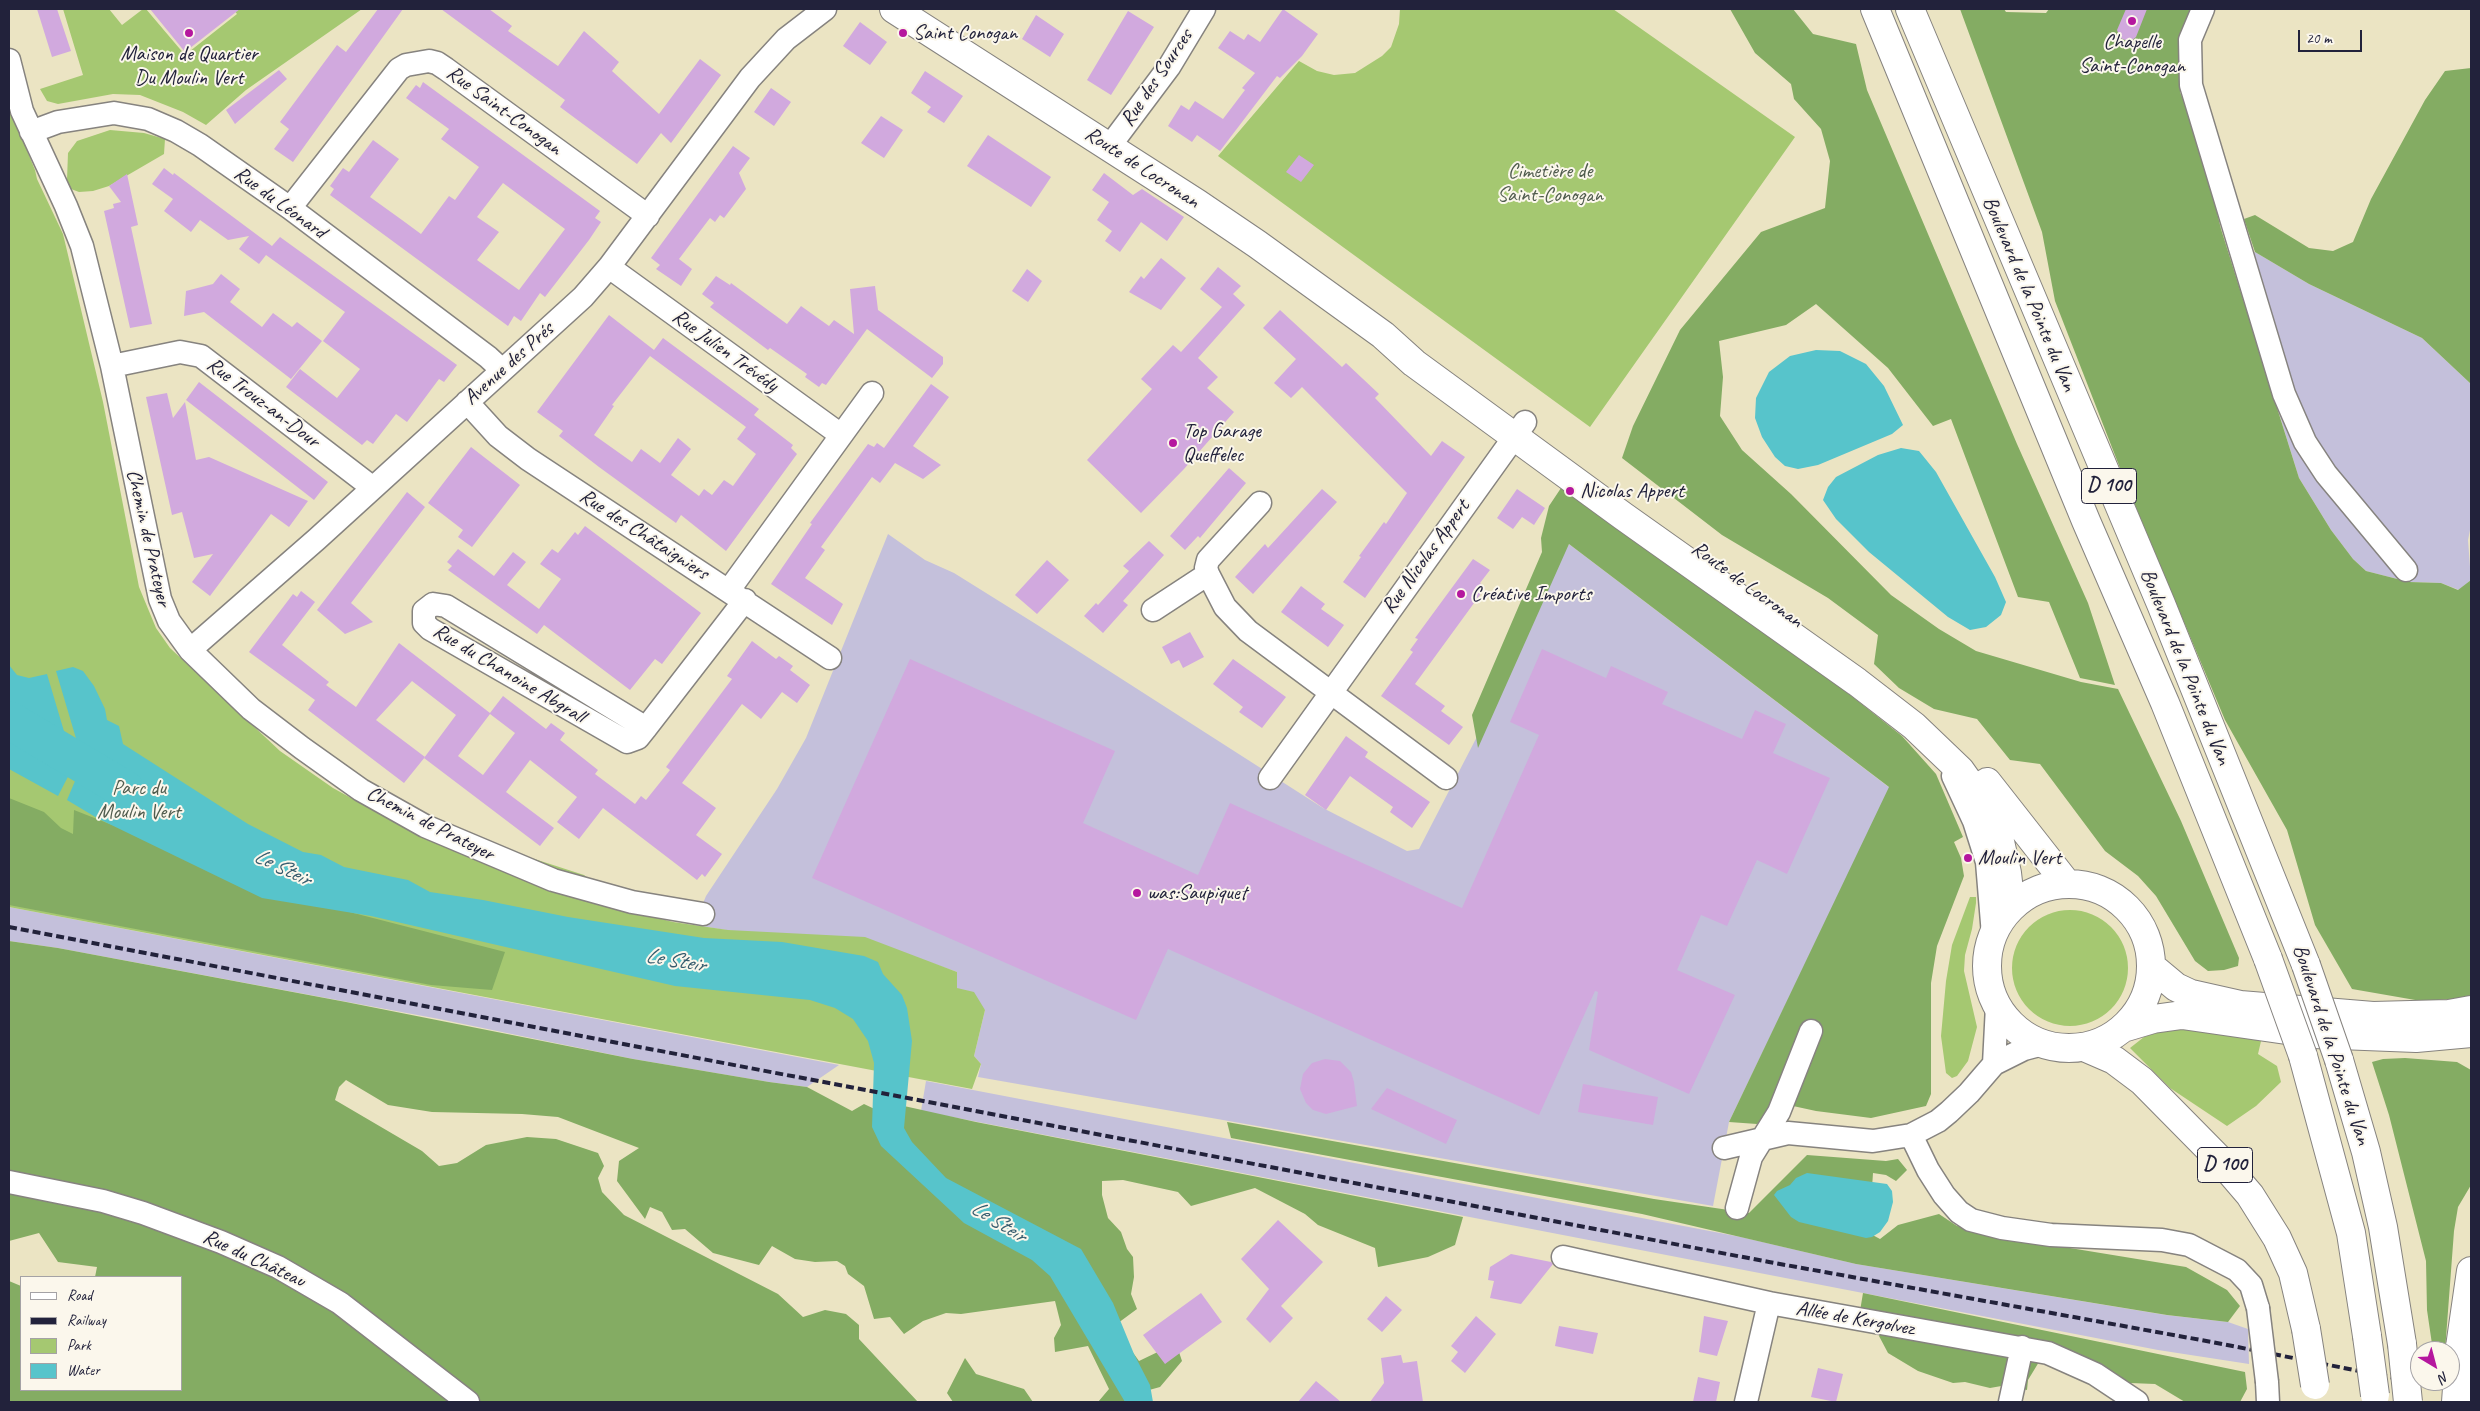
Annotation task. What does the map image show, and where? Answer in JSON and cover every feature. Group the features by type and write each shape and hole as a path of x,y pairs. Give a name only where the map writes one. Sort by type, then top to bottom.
{"main road":[{"name":"Route de Locronan","path":"894,9 1232,227 1383,335 1421,368 1520,429 1860,666 1922,714 1972,763 2068,884"},
{"name":"Boulevard de la Pointe du Van","path":"1875,9 2086,521 2165,703 2268,959 2303,1056 2350,1233 2375,1399"},
{"name":"Boulevard de la Pointe du Van","path":"1910,9 2160,604 2306,965 2339,1060 2359,1126 2379,1208 2394,1285 2408,1402"},
{"name":"Route de Locronan","path":"1520,429 1631,522 1857,682 1932,741 1973,787 1993,821 2003,857 2011,908"},
{"path":"2068,884 2095,887 2126,906 2140,924 2146,938 2152,967 2148,990 2138,1010 2123,1028 2105,1040 2084,1046 2057,1047 2043,1044 2020,1031 2009,1022 1997,1006 1990,989 1987,971 1988,952 1993,935 2011,908 2028,895 2047,887 2068,884"},
{"path":"2152,967 2184,991 2205,998 2240,1004 2374,1016 2449,1014 2471,1010"},
{"path":"2123,1028 2153,1019 2182,1015 2314,1034 2416,1038 2471,1034"},
{"name":"D 100","path":"2084,1046 2114,1060 2142,1082 2220,1160 2250,1195 2277,1238 2293,1273 2306,1329 2316,1394"},
{"path":"2456,1402 2460,1347 2471,1271"}],"street":[{"name":"Avenue des Prés","path":"786,40 805,9"},
{"name":"Avenue des Prés","path":"190,650 373,488 567,312 609,267 729,104 786,40 825,9"},
{"name":"Rue des Sources","path":"1109,147 1164,73 1204,9"},
{"path":"2203,9 2190,40 2191,85 2284,394 2305,442 2326,474 2406,570"},
{"name":"Chemin de Prateyer","path":"9,60 16,96 82,246 112,366 160,599 169,621 190,650 251,709 316,759 382,802 425,826 553,880 632,902 703,914"},
{"name":"Rue Saint-Conogan","path":"290,208 399,69 406,65 429,61 446,68 648,216"},
{"name":"Rue du Léonard","path":"31,132 58,122 96,115 124,114 148,119 176,131 200,144 290,208 488,356 502,370"},
{"name":"Rue Julien Trévédy","path":"609,267 841,435"},
{"name":"Rue Trouz-an-Dour","path":"112,366 180,352 201,356 373,488"},
{"path":"737,595 841,435 872,393"},
{"name":"Rue des Châtaigniers","path":"467,402 498,436 528,459 830,658"},
{"name":"Rue Nicolas Appert","path":"1270,778 1329,693 1520,429"},
{"path":"1260,504 1208,560 1206,568 1216,592 1237,622 1329,693 1446,778"},
{"path":"1153,610 1208,574"},
{"name":"Rue du Chanoine Abgrall","path":"646,728 446,606 433,604 424,611 424,623 430,629 627,742 633,741 646,728 737,595"},
{"name":"Route de Locronan","path":"1932,741 1957,783 1981,840 1987,862 1993,935"},
{"path":"1994,1064 1997,1006"},
{"path":"1737,1208 1747,1167 1756,1148 1779,1112 1811,1031"},
{"path":"1724,1148 1764,1137 1788,1133 1873,1141 1911,1135 1938,1121 1969,1093 1994,1064 2024,1049 2043,1044"},
{"path":"1911,1135 1928,1170 1944,1195 1959,1212 1971,1220 2002,1228 2050,1235 2162,1240 2189,1245 2237,1270 2251,1285 2258,1308 2267,1392"},
{"name":"Rue du Château","path":"9,1182 104,1201 143,1213 221,1242 278,1267 340,1303 468,1402"},
{"name":"Allée de Kergolvez","path":"1563,1257 1769,1304 2048,1353 2077,1365 2137,1402"},
{"path":"1746,1402 1769,1304"},
{"path":"2010,1402 2022,1347"}],"shaded area":[{"path":"2255,252 2309,284 2422,338 2471,384 2471,525 2468,540 2471,580 2459,590 2441,583 2409,582 2366,571 2353,559 2331,530 2299,478 2231,259"},
{"path":"888,534 925,560 954,573 1039,626 1323,808 1407,851 1419,849 1483,725 1485,703 1569,544 1890,788 1729,1122 1713,1206 978,1077 981,1064 974,1056 985,1010 957,988 957,972 926,961 694,925 706,896 777,789 806,738"},
{"path":"9,907 839,1065 807,1087 769,1082 633,1059 439,1019 58,948 9,941"},
{"path":"926,1081 1741,1237 1856,1264 2166,1315 2228,1322 2248,1329 2249,1364 2158,1350 921,1111"}],"green space":[{"path":"63,9 109,9 122,25 143,9 146,9 185,55 237,14 233,9 362,9 246,90 206,125 183,112 140,95 113,94 58,104 47,101 40,89 83,75"},
{"name":"Cimetière de Saint-Conogan","path":"1400,9 1613,9 1795,137 1590,427 1218,156 1299,61 1317,71 1334,75 1355,73 1382,56 1391,47 1399,24"},
{"path":"1730,9 1793,9 1813,34 1856,44 1867,90 2017,444 2088,603 2115,685 2080,678 2049,602 2018,597 1951,419 1933,426 1888,368 1816,304 1786,325 1719,341 1723,377 1720,416 1742,450 1791,494 1891,595 1939,629 1976,651 2081,682 2118,689 2181,821 2239,958 2238,966 2224,970 2208,971 2195,961 2156,896 2138,876 2105,851 2040,764 2010,760 1977,719 1934,709 1899,688 1874,664 1878,635 1828,598 1722,535 1622,458 1633,426 1680,330 1761,232 1825,208 1830,161 1821,129 1794,99 1791,84 1755,53"},
{"path":"1960,9 2004,9 2006,12 2046,13 2049,9 2194,9 2180,53 2180,92 2199,139 2221,229 2299,478 2331,530 2353,559 2366,571 2409,582 2441,583 2458,590 2471,580 2471,998 2421,1001 2352,989 2315,925 2287,830 2225,720 2127,486 2055,301 2042,232"},
{"path":"2471,68 2471,384 2422,338 2309,284 2255,252 2244,219 2255,215 2309,248 2333,251 2353,242 2371,199 2425,100 2445,71"},
{"name":"Parc du Moulin Vert","path":"9,106 37,179 63,234 103,402 139,587 156,628 170,648 280,751 333,788 371,809 404,806 454,833 584,875 630,911 673,922 728,930 865,937 957,972 957,988 974,992 985,1010 974,1056 981,1064 972,1089 9,907"},
{"path":"110,130 144,133 165,139 164,154 109,186 93,191 79,192 71,189 67,180 68,153 77,141"},
{"path":"1561,488 1607,517 1767,629 1902,736 1936,774 1963,837 1954,842 1961,858 1964,876 1937,946 1931,983 1931,1094 1926,1106 1871,1118 1793,1106 1772,1106 1757,1124 1729,1122 1889,787 1569,544 1478,748 1472,715 1542,552 1541,538 1549,506"},
{"path":"9,798 44,812 61,828 73,834 74,810 303,900 505,952 492,990 431,985 9,905"},
{"path":"1970,897 1976,897 1976,903 1965,955 1964,971 1977,1027 1968,1061 1957,1076 1952,1078 1946,1073 1941,1036 1946,981 1952,945"},
{"path":"2070,910 2092,914 2102,919 2111,927 2119,936 2124,946 2128,968 2124,990 2119,1000 2111,1009 2102,1017 2092,1022 2070,1026 2048,1022 2038,1017 2029,1009 2021,1000 2016,990 2012,968 2016,946 2021,936 2029,927 2038,919 2048,914"},
{"path":"9,941 58,948 346,1002 633,1059 807,1087 852,1111 864,1104 883,1113 904,1106 976,1122 1463,1217 1455,1245 1428,1257 1378,1267 1375,1248 1318,1225 1305,1214 1255,1188 1191,1206 1178,1192 1123,1180 1102,1181 1102,1195 1108,1218 1121,1232 1127,1249 1133,1257 1134,1277 1131,1294 1137,1309 1114,1326 1139,1361 1166,1348 1179,1352 1182,1361 1160,1387 1142,1392 1151,1402 1098,1402 1109,1389 1088,1346 1055,1352 1054,1338 1061,1325 1055,1301 961,1314 946,1313 923,1321 904,1334 890,1317 874,1319 864,1286 848,1274 845,1266 837,1261 815,1262 795,1259 772,1246 759,1265 713,1253 685,1229 672,1230 662,1212 650,1207 645,1219 617,1181 619,1161 639,1148 558,1117 522,1114 432,1112 388,1105 346,1080 339,1087 335,1100 422,1151 439,1166 457,1163 486,1145 527,1137 556,1139 598,1153 604,1166 598,1178 602,1192 624,1215 778,1294 803,1317 825,1310 846,1314 859,1325 859,1339 918,1402 9,1402 9,1281 20,1286 20,1391 182,1391 182,1276 95,1276 97,1267 58,1262 39,1233 9,1241"},
{"path":"2174,1027 2262,1037 2258,1054 2277,1066 2281,1082 2256,1106 2227,1126 2170,1088 2130,1048 2144,1037"},
{"path":"2405,1058 2457,1062 2471,1070 2471,1185 2458,1207 2454,1231 2446,1341 2432,1341 2427,1310 2426,1261 2389,1115 2372,1062 2383,1059"},
{"path":"1227,1122 1654,1199 1749,1213 1807,1155 1886,1161 1898,1159 1907,1170 1896,1181 1886,1175 1873,1173 1869,1233 1880,1239 1898,1225 1939,1214 1957,1226 2070,1248 2186,1267 2227,1290 2240,1306 2228,1322 2167,1315 1856,1264 1642,1214 1231,1138"},
{"path":"1863,1293 2245,1372 2247,1389 2240,1402 2185,1402 2155,1384 2130,1383 2110,1371 2042,1357 2028,1380 2027,1390 2007,1385 1990,1388 1965,1382 1953,1383 1918,1371 1888,1353 1879,1336 1891,1316 1860,1311"},
{"path":"965,1358 976,1374 1024,1389 1033,1402 953,1402 947,1393"}],"water":[{"path":"1816,350 1840,351 1866,364 1884,386 1903,425 1892,434 1818,465 1798,469 1785,466 1775,457 1762,437 1755,418 1756,398 1769,372 1790,356"},
{"path":"1901,448 1919,451 1936,472 1995,577 2006,602 2001,615 1986,627 1970,630 1948,617 1869,552 1836,519 1823,500 1828,487 1836,477 1878,455"},
{"path":"9,665 17,675 29,678 47,674 74,765 58,796 9,769"},
{"path":"73,667 83,671 94,686 105,709 107,720 119,726 123,744 248,824 303,852 321,855 344,867 408,880 430,892 483,900 568,917 704,938 782,942 864,956 878,962 883,974 902,995 907,1008 912,1041 904,1128 912,1142 946,1178 1081,1249 1113,1303 1134,1354 1150,1385 1153,1402 1125,1402 1050,1276 1032,1260 964,1223 881,1146 872,1127 874,1063 868,1041 853,1019 835,1008 810,1000 675,986 371,916 262,898 97,818 67,800 83,762 56,671"},
{"path":"1807,1173 1887,1184 1892,1191 1893,1202 1888,1221 1880,1232 1866,1238 1799,1222 1791,1217 1774,1195 1777,1191 1790,1185 1796,1178"}],"building":[{"name":"Maison de Quartier Du Moulin Vert","path":"37,9 57,9 71,51 52,57"},
{"name":"Maison de Quartier Du Moulin Vert","path":"150,9 240,9 185,52"},
{"path":"378,9 403,9 293,162 274,149 289,129 280,122 337,45 346,52"},
{"path":"441,9 489,9 512,26 508,31 558,66 584,31 619,62 612,71 659,114 700,59 721,75 671,143 661,133 637,164 560,107 565,100"},
{"path":"1283,9 1318,34 1302,56 1280,78 1277,76 1220,151 1197,135 1192,142 1168,126 1181,105 1189,110 1195,101 1223,119 1245,90 1242,88 1255,73 1218,48 1230,31 1244,40 1248,34 1260,42"},
{"name":"Chapelle Saint-Conogan","path":"2126,9 2147,9 2136,37 2130,42 2120,38 2117,30"},
{"path":"1128,11 1154,27 1111,95 1087,80"},
{"path":"1036,15 1064,34 1050,57 1022,39"},
{"path":"860,22 887,42 870,65 843,46"},
{"path":"279,70 287,79 235,124 226,110"},
{"path":"925,71 963,96 944,123 927,112 931,107 911,93"},
{"path":"423,82 600,211 595,218 601,222 589,240 545,297 540,293 521,321 514,316 508,326 330,195 334,189 330,186 343,168 349,172 373,140 399,159 370,197 421,234 449,196 455,200 479,167 441,139 449,129 406,98 416,85 420,88","holes":["503,183 565,229 519,290 477,260 499,232 477,217"]},
{"path":"771,88 791,102 774,126 754,112"},
{"path":"881,116 903,130 884,158 861,143"},
{"path":"988,135 1051,177 1031,207 967,166"},
{"path":"733,146 750,158 739,173 746,189 724,218 720,215 715,222 710,218 679,259 692,269 681,286 656,269 660,265 651,258"},
{"path":"1299,155 1314,165 1301,182 1286,172"},
{"path":"164,168 173,175 174,173 272,246 280,237 457,365 444,382 439,379 407,422 396,414 373,444 367,440 362,445 286,387 300,369 337,398 360,369 323,341 345,312 266,255 259,264 239,249 249,236 228,240 200,220 191,232 164,211 173,199 152,184"},
{"path":"1104,173 1133,195 1142,189 1184,217 1167,241 1141,222 1120,252 1105,241 1112,231 1097,220 1109,202 1092,190"},
{"path":"127,174 138,225 131,227 152,324 130,328 104,211 114,208 113,204 121,202 109,186"},
{"path":"1161,258 1186,278 1161,310 1129,292 1141,276 1144,279"},
{"path":"1218,267 1241,286 1233,294 1245,305 1198,358 1218,377 1207,388 1234,412 1184,469 1141,513 1087,460 1152,389 1141,379 1173,345 1181,352 1222,307 1200,289"},
{"path":"1027,269 1042,281 1028,302 1012,291"},
{"path":"221,274 240,289 230,302 262,327 273,313 292,327 297,322 322,341 291,379 204,312 184,316 186,291 213,284"},
{"path":"716,276 730,285 731,283 787,324 801,306 829,326 834,320 854,334 850,289 875,286 878,310 943,357 943,364 932,378 867,329 826,385 822,383 819,387 805,377 807,374 770,348 768,350 710,307 714,303 702,294"},
{"path":"1280,310 1342,367 1346,363 1379,394 1375,398 1431,456 1442,441 1465,457 1365,598 1343,582 1361,557 1359,556 1384,522 1386,524 1407,493 1302,387 1291,398 1274,383 1296,359 1263,328"},
{"path":"609,315 654,350 663,338 759,409 754,415 793,445 791,448 797,454 726,551 681,515 676,523 599,467 559,436 563,431 537,412","holes":["650,356 746,427 737,439 756,454 733,486 724,480 712,495 704,489 699,496 671,475 691,449 678,438 660,463 641,449 632,462 594,435 614,406 612,405"]},
{"path":"199,382 328,482 314,500 186,400"},
{"path":"931,384 949,397 913,446 941,465 923,479 895,463 880,483 872,477 821,547 825,550 805,578 843,604 832,625 771,584 812,524 810,523 868,444 874,447 877,443 884,448"},
{"path":"167,393 173,418 185,402 196,460 209,457 308,501 289,527 271,514 210,596 192,582 213,554 194,558 182,512 172,515 146,397"},
{"path":"471,447 520,485 472,547 458,537 463,530 428,503"},
{"path":"1229,468 1246,483 1200,538 1198,536 1185,550 1170,536"},
{"path":"1322,489 1337,502 1253,594 1235,577 1265,544 1268,548"},
{"path":"1517,489 1545,508 1534,525 1522,517 1513,529 1497,518"},
{"path":"407,492 425,507 351,603 373,622 345,634 317,610"},
{"path":"585,526 701,613 662,664 655,659 630,690 544,625 537,634 448,570 452,566 447,562 458,549 494,576 513,552 526,562 507,585 539,609 561,579 540,564 552,549 558,553 575,532 578,535"},
{"path":"1149,541 1164,555 1123,601 1128,605 1103,633 1084,616 1096,603 1098,605 1129,571 1123,566"},
{"path":"1473,559 1490,570 1480,583 1485,588 1415,684 1445,706 1441,711 1463,727 1449,745 1381,696 1413,652 1410,650 1418,639 1415,638"},
{"path":"1047,560 1069,580 1037,614 1015,595"},
{"path":"1301,586 1325,604 1321,609 1344,625 1328,647 1281,612"},
{"path":"301,591 315,602 282,645 329,682 326,685 356,707 399,643 490,713 503,696 546,729 551,723 565,733 560,740 598,770 595,774 635,804 641,796 646,800 670,770 666,767 732,679 727,676 752,641 776,659 779,656 793,666 790,670 810,685 797,703 782,692 761,719 742,704 682,783 716,808 696,835 722,854 705,877 702,874 697,880 603,808 579,839 557,822 577,797 530,760 506,792 554,828 540,846 424,758 404,783 308,710 315,700 249,652 293,594 297,597","holes":["412,681 456,715 425,757 376,720","490,714 515,733 483,775 458,756"]},
{"path":"1190,632 1204,657 1183,668 1179,660 1171,664 1162,647"},
{"name":"was:Saupiquet","path":"1542,649 1606,678 1611,666 1668,692 1662,704 1742,739 1755,710 1786,724 1773,753 1830,778 1787,874 1757,860 1727,926 1701,915 1677,970 1735,995 1689,1094 1589,1050 1598,992 1595,991 1539,1115 1168,949 1136,1020 812,878 910,659 1115,751 1083,823 1198,875 1230,803 1462,908 1539,735 1510,722"},
{"path":"1233,659 1286,697 1262,728 1239,712 1243,707 1213,684"},
{"path":"1346,736 1368,752 1365,757 1430,802 1412,828 1390,812 1393,807 1350,776 1326,810 1305,795"},
{"path":"1325,1059 1340,1061 1351,1072 1357,1106 1326,1114 1313,1110 1306,1103 1300,1089 1303,1074 1312,1063"},
{"path":"1583,1084 1658,1097 1653,1125 1578,1112"},
{"path":"1387,1088 1457,1120 1446,1144 1371,1109"},
{"path":"1278,1220 1323,1262 1281,1306 1293,1318 1270,1343 1246,1319 1269,1289 1241,1259"},
{"path":"1511,1254 1553,1264 1521,1304 1490,1298 1494,1281 1488,1280 1490,1267"},
{"path":"1201,1293 1222,1322 1165,1364 1143,1335"},
{"path":"1386,1296 1402,1310 1382,1332 1367,1319"},
{"path":"1476,1316 1496,1334 1465,1373 1451,1361 1458,1352 1451,1346"},
{"path":"1704,1316 1728,1321 1717,1356 1699,1352"},
{"path":"1559,1326 1598,1333 1593,1354 1555,1346"},
{"path":"1401,1355 1403,1363 1417,1361 1423,1402 1370,1402 1384,1383 1381,1358"},
{"path":"1818,1368 1843,1374 1836,1402 1811,1397"},
{"path":"1698,1377 1720,1382 1716,1402 1693,1402"},
{"path":"1316,1381 1341,1402 1298,1402"}],"waterway":[{"name":"Le Steir","path":"9,720 126,790"}],"railway":[{"path":"9,927 1769,1262 2212,1342 2471,1393"}],"place":[{"name":"Chapelle Saint-Conogan","path":"2132,21"},
{"name":"Maison de Quartier Du Moulin Vert","path":"189,33"},
{"name":"Saint Conogan","path":"903,33"},
{"name":"Top Garage Queffelec","path":"1173,443"},
{"name":"Nicolas Appert","path":"1570,491"},
{"name":"Créative Imports","path":"1461,594"},
{"name":"Moulin Vert","path":"1968,858"},
{"name":"was:Saupiquet","path":"1137,893"}]}
